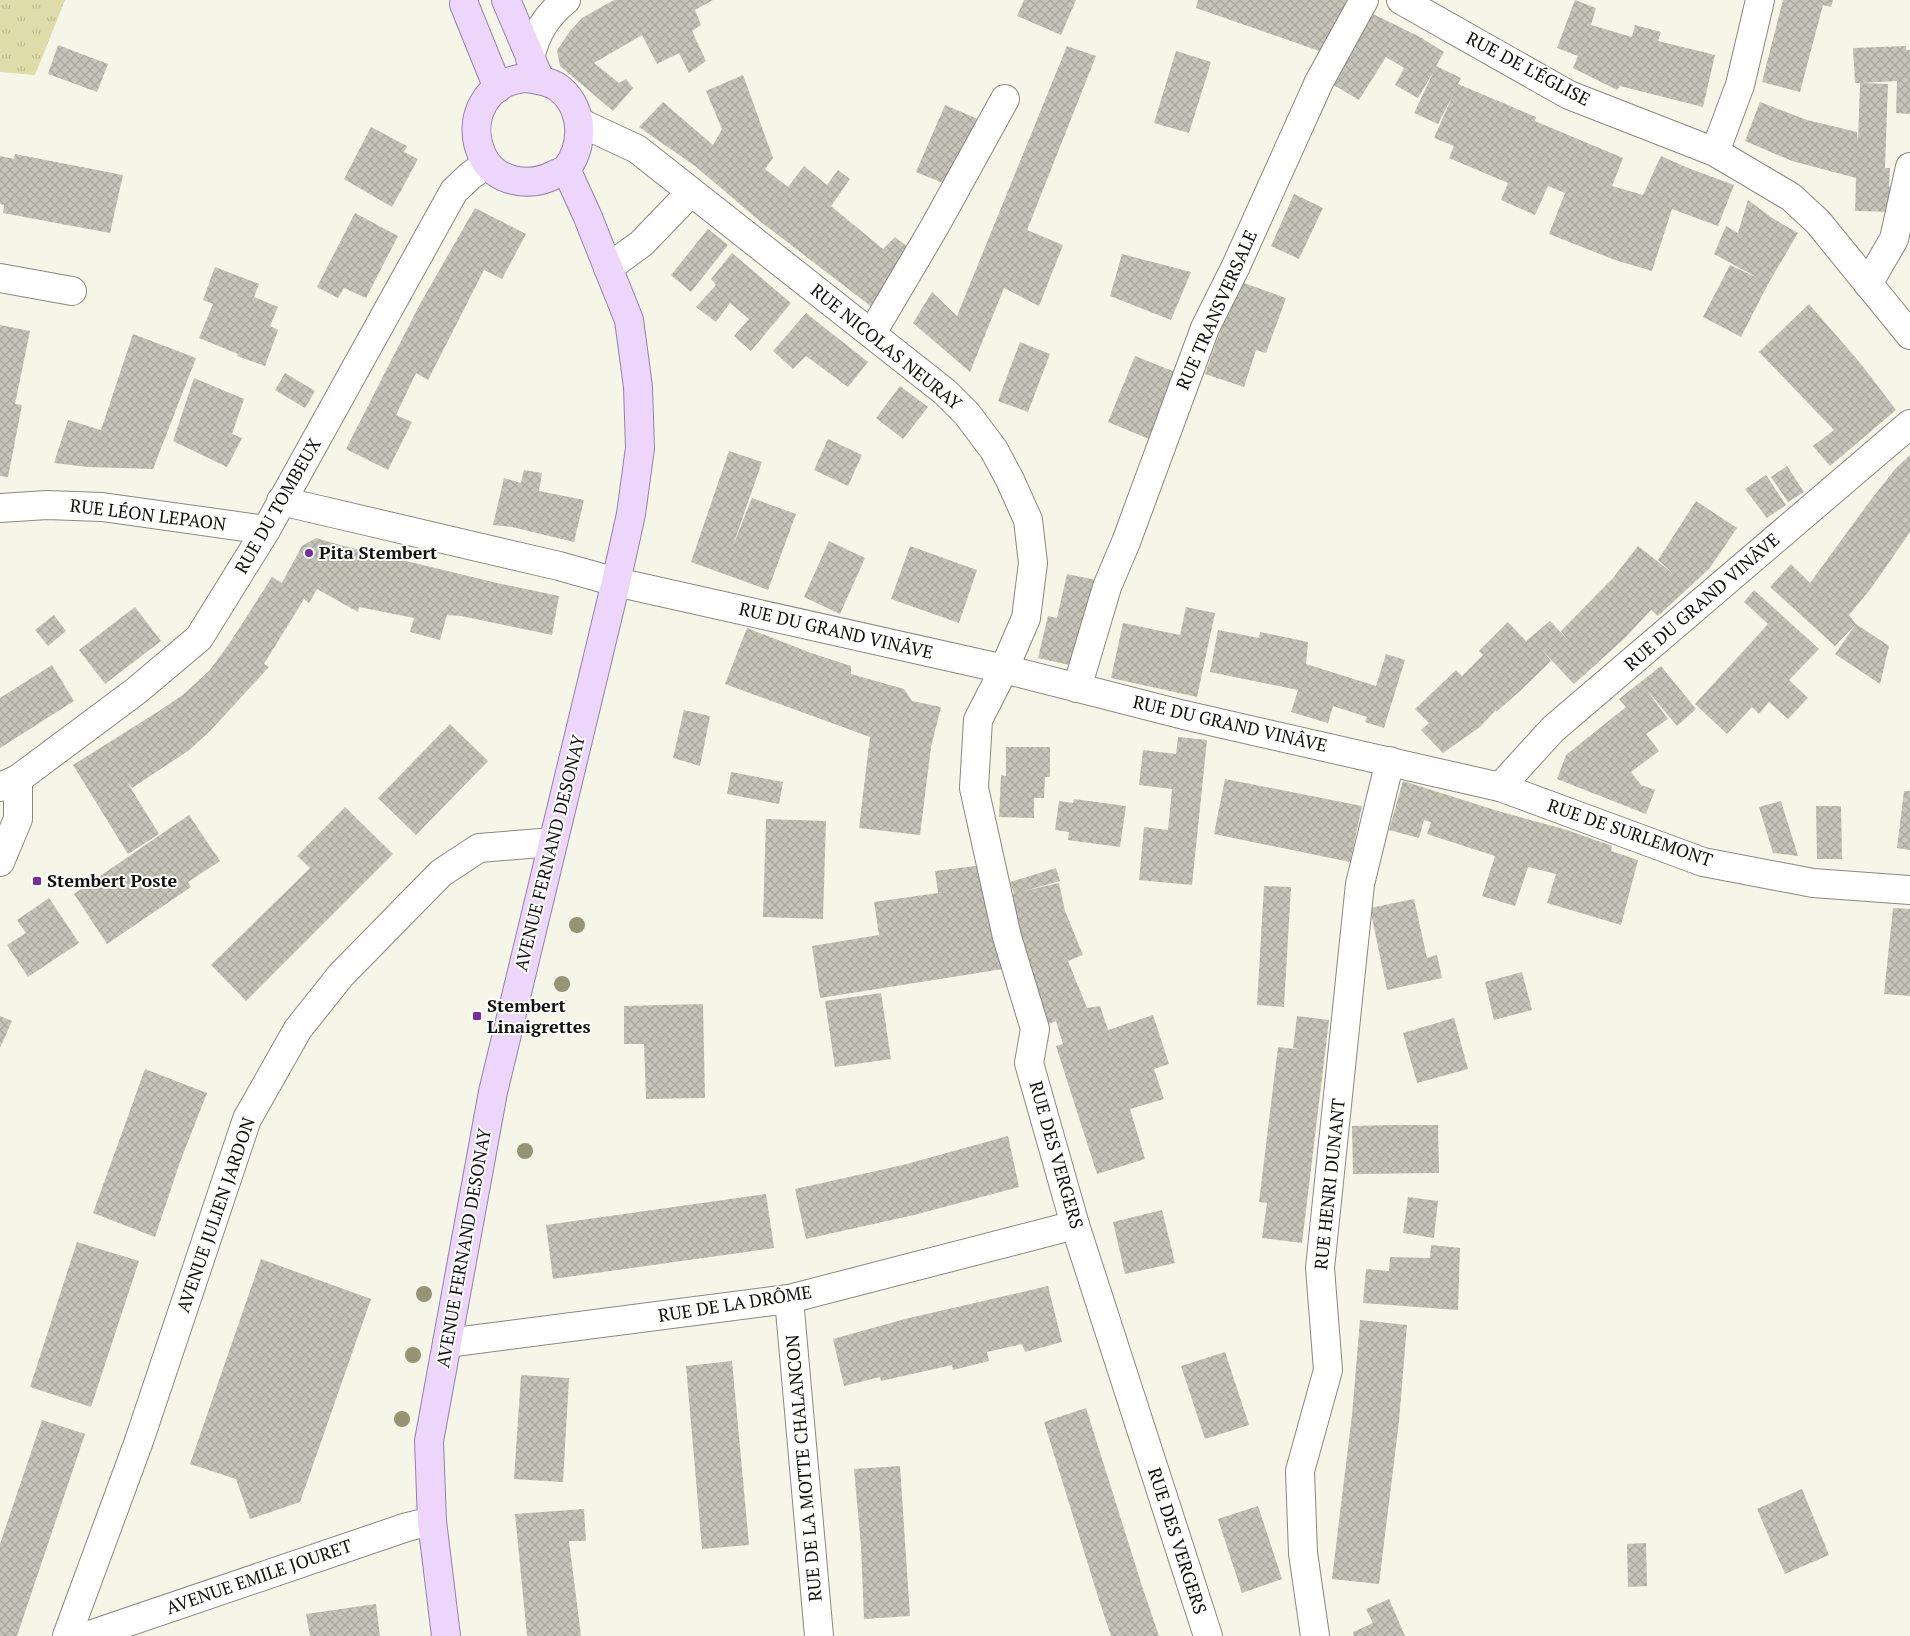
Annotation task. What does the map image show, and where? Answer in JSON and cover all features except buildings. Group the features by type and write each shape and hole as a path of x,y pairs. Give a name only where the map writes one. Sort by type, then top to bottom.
{"main road":[{"path":"506,0 535,69 567,96 575,108 579,122 579,138 574,154 566,169 549,178 531,183 513,181 486,165 476,143 475,126 479,111 488,97 498,88 535,69"},
{"path":"466,1 498,88"},
{"name":"AVENUE FERNAND DESONAY","path":"446,1636 432,1521 430,1441 493,1092 616,582 631,514 640,448 638,387 629,320 587,215 566,169"}],"street":[{"path":"535,69 534,43 552,11 566,0"},
{"name":"RUE TRANSVERSALE","path":"1077,688 1107,587 1205,328 1236,266 1319,82 1364,0"},
{"name":"RUE DE L'ÉGLISE","path":"1401,0 1569,95 1715,152 1791,197 1818,222 1910,335"},
{"path":"1715,152 1740,85 1760,0"},
{"path":"872,333 935,226 1005,100"},
{"name":"RUE NICOLAS NEURAY","path":"579,122 637,149 946,392 967,414 994,450 1028,520 1033,563 1026,618 1004,669"},
{"name":"RUE DU TOMBEUX","path":"9,783 136,691 199,638 266,530 454,191 471,175 486,165"},
{"path":"1868,284 1894,239 1910,167"},
{"path":"608,268 642,243 692,192"},
{"path":"0,278 72,291"},
{"name":"RUE DU GRAND VINÂVE","path":"282,501 558,566 616,582 1004,669 1184,714 1500,787 1553,729 1910,424"},
{"name":"RUE LÉON LEPAON","path":"0,508 47,505 102,507 266,530"},
{"name":"RUE DES VERGERS","path":"1004,669 978,720 974,788 1007,937 1035,1029 1029,1063 1075,1226 1208,1636"},
{"name":"RUE HENRI DUNANT","path":"1315,1636 1302,1553 1300,1471 1328,1370 1320,1268 1360,884 1390,761"},
{"path":"0,862 18,819 9,783"},
{"name":"RUE DE SURLEMONT","path":"1500,787 1704,862 1813,883 1910,890"},
{"name":"AVENUE JULIEN JARDON","path":"67,1636 139,1441 247,1119 298,1029 341,975 442,873 479,848 553,842"},
{"name":"RUE DE LA DRÔME","path":"447,1343 789,1299 1075,1226"},
{"name":"RUE DE LA MOTTE CHALANCON","path":"789,1299 819,1636"},
{"name":"AVENUE EMILE JOURET","path":"86,1636 407,1527 432,1521"}],"green space":[{"path":"0,0 65,0 35,75 0,72"}],"place":[{"name":"Pita Stembert","path":"309,553"},
{"name":"Stembert Poste","path":"37,881"},
{"name":"Stembert Linaigrettes","path":"477,1016"}]}
